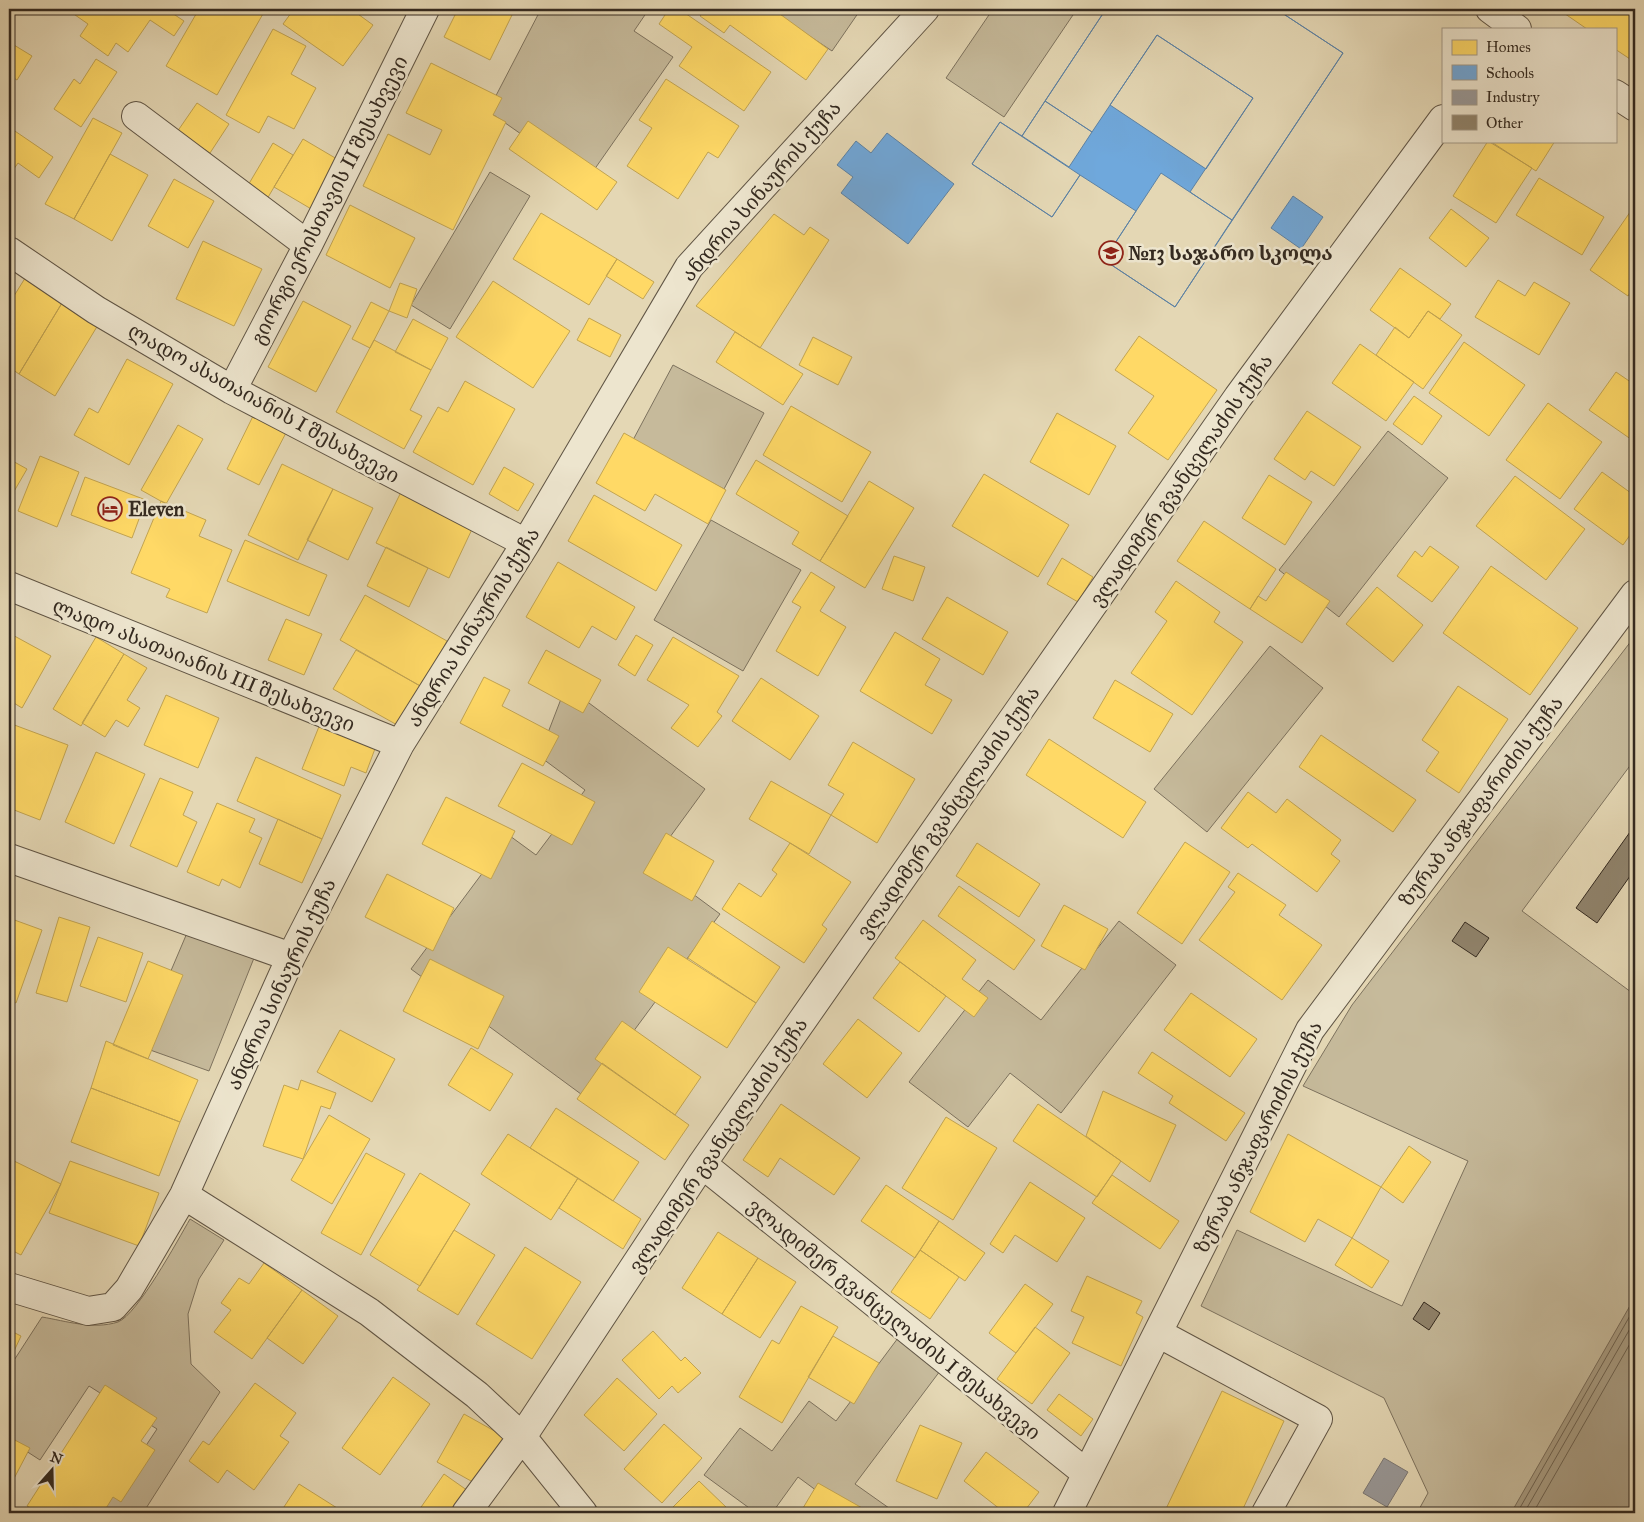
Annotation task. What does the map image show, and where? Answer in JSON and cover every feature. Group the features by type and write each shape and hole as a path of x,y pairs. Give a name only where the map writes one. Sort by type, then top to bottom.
{"street":[{"name":"გიორგი ერისთავის II შესახვევი","path":"232,390 308,245 426,9"},
{"name":"ანდრია სინაურის ქუჩა","path":"9,1286 88,1311 113,1307 129,1289 184,1195 291,957 400,744 526,543 689,267 925,9"},
{"path":"1490,9 1513,28"},
{"path":"1616,95 1635,108"},
{"path":"136,116 308,245"},
{"name":"ვლადიმერ გვანცელაძის ქუჩა","path":"466,1513 522,1437 702,1164 1238,397 1442,120"},
{"name":"ლადო ასათაიანის I შესახვევი","path":"9,251 96,310 232,390 526,543"},
{"name":"ლადო ასათაიანის III შესახვევი","path":"9,586 400,744"},
{"name":"ზურაბ ანჯაფარიძის ქუჩა","path":"1067,1513 1310,1030 1635,594"},
{"path":"9,858 291,957"},
{"name":"ვლადიმერ გვანცელაძის I შესახვევი","path":"702,1164 1086,1473"},
{"path":"184,1195 369,1312 477,1395 522,1437 583,1513"},
{"path":"1158,1333 1318,1419 1266,1513"}],"shaded area":[{"path":"541,9 649,9 634,31 673,57 587,180 488,111"},
{"path":"769,9 861,9 832,51"},
{"path":"993,9 1077,9 1004,117 946,78"},
{"path":"490,172 530,196 450,329 411,305"},
{"path":"673,365 764,413 724,489 633,440"},
{"path":"1388,431 1448,478 1339,617 1279,570"},
{"path":"711,520 801,570 743,671 654,620"},
{"path":"1635,636 1635,759 1522,911 1635,995 1635,1298 1512,1513 1417,1513 1428,1493 1384,1398 1201,1306 1237,1230 1402,1306 1468,1161 1303,1086 1352,1005"},
{"path":"1270,646 1323,688 1207,832 1154,789"},
{"path":"566,686 705,789 651,863 720,914 585,1097 411,969 510,836 536,855 585,790 539,756"},
{"path":"1119,921 1176,965 1061,1113 1010,1073 968,1127 909,1082 988,980 1041,1020"},
{"path":"187,933 254,958 209,1071 139,1046"},
{"path":"190,1219 224,1240 199,1279 188,1314 191,1364 220,1392 143,1513 101,1513 157,1429 89,1386 40,1460 9,1440 9,1368 42,1317 80,1324 99,1325 118,1322 126,1316 136,1306 157,1276"},
{"path":"898,1338 940,1371 855,1484 896,1513 847,1513 798,1477 772,1513 756,1513 704,1475 740,1428 772,1451 809,1401 836,1421"}],"water":[{"path":"1635,1297 1635,1513 1511,1513"}],"building: Homes":[{"path":"69,9 166,9 184,21 174,36 150,20 128,52 116,43 108,56 80,36 88,24"},
{"path":"199,9 259,9 264,12 217,95 166,66"},
{"path":"294,9 351,9 373,25 343,66 283,24"},
{"path":"458,9 505,9 513,13 490,60 444,37"},
{"path":"669,9 679,9 771,72 744,111 679,66 692,47 659,24"},
{"path":"706,9 773,9 828,49 806,80 730,25 724,33 700,16"},
{"path":"1558,9 1635,9 1635,53 1630,59 1616,50 1616,28 1586,28"},
{"path":"273,29 306,46 291,74 316,88 294,129 268,116 259,133 226,115"},
{"path":"14,45 32,56 17,80 9,75 9,53"},
{"path":"96,59 117,72 81,127 54,109 74,79 80,84"},
{"path":"431,63 502,98 493,115 506,122 453,230 363,186 388,134 430,155 442,130 406,113"},
{"path":"666,79 739,126 718,158 708,152 678,199 627,166 652,128 639,120"},
{"path":"197,103 229,124 210,153 177,132"},
{"path":"93,118 122,133 74,219 45,204"},
{"path":"528,121 617,182 597,210 509,149"},
{"path":"9,127 53,157 39,178 18,163 9,176"},
{"path":"303,139 342,162 313,210 274,187"},
{"path":"1487,142 1532,168 1496,223 1453,196"},
{"path":"1494,142 1554,142 1536,171"},
{"path":"273,143 293,155 267,199 247,187"},
{"path":"110,154 148,175 112,241 74,219"},
{"path":"1539,178 1604,217 1582,255 1516,215"},
{"path":"174,179 214,201 188,248 148,226"},
{"path":"350,205 415,238 390,288 326,255"},
{"path":"1635,205 1635,285 1628,296 1590,270"},
{"path":"1451,209 1489,238 1466,267 1429,238"},
{"path":"541,213 617,259 589,305 513,259"},
{"path":"774,214 804,235 810,227 829,240 760,348 696,306"},
{"path":"203,241 262,269 234,326 176,299"},
{"path":"617,259 654,282 643,299 606,276"},
{"path":"1400,268 1451,304 1440,319 1428,311 1409,338 1370,310"},
{"path":"27,275 65,298 19,374 9,367 9,304"},
{"path":"1498,280 1525,296 1534,282 1570,303 1539,355 1475,317"},
{"path":"493,281 570,331 533,388 456,337"},
{"path":"400,283 417,289 407,318 389,311"},
{"path":"65,298 101,320 55,396 19,374"},
{"path":"303,301 351,326 316,392 268,367"},
{"path":"371,302 389,311 370,348 352,339"},
{"path":"1428,311 1462,335 1423,389 1376,355 1395,327 1409,338"},
{"path":"589,318 621,335 610,357 577,340"},
{"path":"413,319 448,338 431,370 395,352"},
{"path":"735,332 803,374 783,405 716,362"},
{"path":"1139,336 1217,390 1168,460 1128,433 1154,396 1115,370"},
{"path":"813,337 852,357 838,385 799,365"},
{"path":"374,340 431,370 410,410 422,416 404,449 336,412"},
{"path":"1464,342 1525,385 1489,436 1429,393"},
{"path":"1360,344 1414,382 1386,421 1332,383"},
{"path":"127,359 173,384 129,465 74,435 89,408 98,413"},
{"path":"1616,372 1635,385 1635,442 1589,410"},
{"path":"465,381 515,409 473,485 413,452 438,407 448,412"},
{"path":"9,385 15,389 9,398"},
{"path":"1414,396 1442,416 1422,445 1393,424"},
{"path":"1548,403 1602,442 1560,499 1506,460"},
{"path":"791,406 871,452 842,502 763,455"},
{"path":"256,410 289,427 259,485 227,469"},
{"path":"1307,411 1361,447 1334,486 1311,471 1305,480 1274,459"},
{"path":"1057,413 1116,446 1089,495 1030,462"},
{"path":"178,425 203,439 166,504 141,490"},
{"path":"624,433 726,490 708,524 655,494 645,511 596,483"},
{"path":"40,456 79,472 57,527 18,511"},
{"path":"9,459 27,469 9,500"},
{"path":"756,460 848,516 820,561 792,544 799,532 736,494"},
{"path":"282,464 333,489 298,560 248,535"},
{"path":"504,467 534,484 518,511 489,494"},
{"path":"1602,472 1635,496 1635,528 1623,545 1574,509"},
{"path":"984,474 1069,525 1038,577 952,526"},
{"path":"1269,475 1312,502 1285,545 1242,518"},
{"path":"1515,476 1585,529 1546,580 1476,526"},
{"path":"85,477 146,500 132,538 71,515"},
{"path":"869,481 914,508 865,588 820,561"},
{"path":"333,489 373,508 348,560 307,540"},
{"path":"402,490 474,525 449,578 376,543"},
{"path":"594,495 682,545 656,591 568,541"},
{"path":"161,501 206,520 199,536 232,550 207,613 166,597 170,589 131,573"},
{"path":"1204,521 1276,569 1250,609 1177,561"},
{"path":"245,540 327,575 309,616 227,581"},
{"path":"1430,546 1459,567 1432,602 1397,576 1415,551 1422,557"},
{"path":"386,547 428,568 409,607 367,586"},
{"path":"894,556 925,567 913,601 882,589"},
{"path":"1062,558 1093,577 1078,602 1047,584"},
{"path":"558,562 635,607 616,640 592,626 579,648 526,617"},
{"path":"1491,566 1578,628 1530,695 1443,633"},
{"path":"811,572 835,587 820,611 846,627 818,676 776,651 801,607 792,602"},
{"path":"1286,572 1330,601 1302,643 1250,609 1258,596 1266,601"},
{"path":"1176,581 1220,612 1214,622 1243,642 1192,715 1131,673 1167,621 1155,612"},
{"path":"1377,587 1423,625 1393,662 1346,624"},
{"path":"365,595 447,641 422,687 340,640"},
{"path":"947,597 1008,632 983,675 922,639"},
{"path":"286,619 322,634 304,675 268,660"},
{"path":"895,632 940,659 925,685 952,700 932,734 860,691"},
{"path":"9,633 51,656 22,708 9,700"},
{"path":"636,635 653,645 635,676 618,665"},
{"path":"96,637 124,654 81,726 53,709"},
{"path":"673,637 739,676 717,712 722,716 698,747 671,728 689,705 647,680"},
{"path":"356,650 422,687 399,726 333,689"},
{"path":"546,650 601,680 583,713 528,683"},
{"path":"124,654 147,668 127,700 140,708 128,727 116,720 105,737 82,723"},
{"path":"484,677 510,690 502,706 559,736 543,766 460,723"},
{"path":"761,678 819,716 790,760 732,721"},
{"path":"1115,680 1173,714 1150,752 1093,718"},
{"path":"1458,686 1508,719 1459,793 1426,771 1439,752 1422,740"},
{"path":"166,695 219,718 198,768 144,745"},
{"path":"9,723 68,745 40,820 9,808"},
{"path":"320,724 376,746 366,773 351,767 344,786 302,769"},
{"path":"1321,735 1416,800 1393,832 1299,767"},
{"path":"1049,739 1146,802 1123,838 1026,775"},
{"path":"853,742 915,779 877,843 831,815 844,794 828,785"},
{"path":"96,752 145,774 114,844 65,822"},
{"path":"256,757 341,795 322,839 237,801"},
{"path":"522,763 595,802 572,845 498,806"},
{"path":"160,778 193,792 183,815 197,822 177,867 130,846"},
{"path":"771,781 831,815 809,854 749,819"},
{"path":"1248,792 1276,813 1287,799 1341,840 1331,854 1340,861 1317,892 1252,844 1248,848 1221,828"},
{"path":"446,797 515,831 491,879 422,844"},
{"path":"217,803 255,819 249,832 262,838 240,888 222,879 219,886 187,872"},
{"path":"278,819 322,839 302,883 259,864"},
{"path":"666,833 714,861 692,901 643,873"},
{"path":"1185,842 1230,872 1182,944 1137,913"},
{"path":"790,843 851,882 822,925 827,929 804,963 722,909 739,883 761,897 777,874 772,870"},
{"path":"977,843 1040,884 1019,917 956,876"},
{"path":"1238,873 1286,905 1279,915 1322,945 1282,1000 1199,940 1235,892 1228,887"},
{"path":"387,874 454,908 433,951 365,917"},
{"path":"959,886 1035,940 1014,970 938,916"},
{"path":"1064,905 1108,929 1085,970 1041,946"},
{"path":"59,917 90,927 67,1002 36,993"},
{"path":"9,918 42,930 16,1003 9,1000"},
{"path":"923,920 976,960 962,979 988,998 974,1017 895,958"},
{"path":"712,921 780,967 756,1003 688,958"},
{"path":"98,937 143,953 126,1002 80,986"},
{"path":"668,947 756,1003 727,1048 639,992"},
{"path":"430,959 504,996 478,1049 403,1011"},
{"path":"148,961 183,975 148,1059 113,1045"},
{"path":"900,962 946,996 919,1032 873,998"},
{"path":"1191,993 1257,1039 1230,1077 1164,1030"},
{"path":"858,1019 902,1053 867,1098 823,1064"},
{"path":"622,1021 701,1077 675,1115 595,1059"},
{"path":"340,1030 395,1059 372,1102 317,1072"},
{"path":"106,1041 198,1080 180,1122 91,1088"},
{"path":"471,1048 513,1074 490,1111 448,1085"},
{"path":"1152,1052 1245,1113 1226,1141 1169,1103 1173,1096 1138,1073"},
{"path":"602,1063 689,1125 665,1160 577,1099"},
{"path":"301,1080 336,1093 330,1109 321,1106 303,1159 263,1146 284,1085 298,1090"},
{"path":"91,1088 180,1122 159,1176 71,1142"},
{"path":"1103,1091 1176,1125 1150,1182 1086,1136"},
{"path":"781,1104 860,1158 834,1195 780,1158 768,1177 743,1160"},
{"path":"1038,1104 1121,1161 1097,1197 1013,1141"},
{"path":"556,1108 639,1162 613,1201 530,1148"},
{"path":"329,1115 370,1139 332,1204 291,1180"},
{"path":"946,1117 997,1148 953,1220 902,1188"},
{"path":"508,1134 578,1178 551,1220 481,1174"},
{"path":"1288,1134 1381,1187 1352,1238 1318,1219 1305,1242 1250,1212"},
{"path":"1409,1146 1431,1162 1403,1203 1381,1187"},
{"path":"366,1153 405,1174 361,1255 321,1233"},
{"path":"10,1159 61,1184 21,1255 9,1249"},
{"path":"70,1161 159,1193 139,1246 49,1213"},
{"path":"420,1173 470,1204 420,1286 370,1255"},
{"path":"1112,1175 1179,1221 1160,1249 1092,1203"},
{"path":"578,1178 641,1219 623,1249 559,1208"},
{"path":"1030,1182 1085,1218 1057,1262 1015,1235 1003,1253 990,1244"},
{"path":"886,1185 939,1221 915,1258 861,1221"},
{"path":"939,1221 985,1253 965,1281 920,1250"},
{"path":"454,1230 495,1255 458,1315 417,1290"},
{"path":"718,1232 758,1258 722,1314 682,1288"},
{"path":"1352,1238 1389,1261 1372,1288 1335,1265"},
{"path":"525,1247 581,1282 532,1359 476,1324"},
{"path":"920,1250 959,1277 930,1319 891,1292"},
{"path":"758,1258 796,1282 760,1338 722,1314"},
{"path":"264,1263 302,1290 252,1359 214,1332 231,1310 221,1303 239,1278 249,1284"},
{"path":"1087,1276 1142,1301 1136,1313 1143,1317 1121,1366 1072,1343 1084,1317 1071,1311"},
{"path":"1025,1284 1053,1304 1016,1353 989,1333"},
{"path":"302,1290 338,1316 303,1364 267,1338"},
{"path":"801,1306 838,1327 782,1423 739,1397 772,1340 779,1344"},
{"path":"1035,1327 1070,1353 1032,1404 997,1379"},
{"path":"9,1330 21,1336 9,1362"},
{"path":"653,1331 681,1361 685,1357 701,1373 678,1393 672,1386 659,1399 622,1360"},
{"path":"833,1336 879,1363 854,1404 808,1377"},
{"path":"393,1377 430,1404 380,1475 342,1448"},
{"path":"617,1378 657,1414 624,1451 584,1415"},
{"path":"255,1383 296,1413 280,1436 289,1442 254,1490 227,1470 218,1483 189,1461 203,1441 209,1445"},
{"path":"105,1385 157,1418 141,1441 155,1450 121,1502 113,1497 103,1513 97,1510 94,1513 39,1513 27,1506"},
{"path":"1222,1391 1284,1421 1241,1513 1164,1513"},
{"path":"1059,1394 1093,1419 1081,1436 1047,1410"},
{"path":"464,1414 507,1438 480,1486 437,1462"},
{"path":"664,1424 702,1458 662,1503 624,1469"},
{"path":"920,1425 962,1443 937,1499 896,1481"},
{"path":"9,1437 30,1448 9,1488"},
{"path":"986,1452 1039,1492 1023,1513 1005,1513 964,1481"},
{"path":"444,1474 471,1493 457,1513 417,1513"},
{"path":"699,1481 727,1508 722,1513 667,1513"},
{"path":"818,1483 871,1513 800,1513"},
{"path":"299,1484 345,1513 280,1513"}],"building: Schools":[{"path":"1106,9 1276,9 1343,53 1175,307 1104,260 1136,211 1080,175 1052,217 972,164 1000,122 1022,136","holes":["1157,35 1253,98 1206,169 1110,105"]},
{"path":"1106,9 1276,9 1343,53 1232,220 1190,192 1253,98 1157,35 1092,132 1045,101"},
{"path":"1045,101 1092,132 1069,167 1022,136"},
{"path":"1000,122 1080,175 1052,217 972,164"},
{"path":"887,133 954,184 908,244 841,193 853,177 837,165 856,141 871,153"},
{"path":"1161,173 1232,220 1175,307 1104,260"},
{"path":"1293,196 1323,217 1301,249 1271,228"}],"building: Industry":[{"path":"1384,1458 1408,1472 1387,1507 1363,1493"}],"building: Other":[{"path":"1635,825 1635,869 1597,923 1576,908"},
{"path":"1465,922 1489,938 1476,957 1452,941"},
{"path":"1424,1302 1440,1313 1429,1330 1413,1319"}],"place":[{"name":"№13 საჯარო სკოლა","path":"1111,253"},
{"name":"Eleven","path":"110,509"}]}
